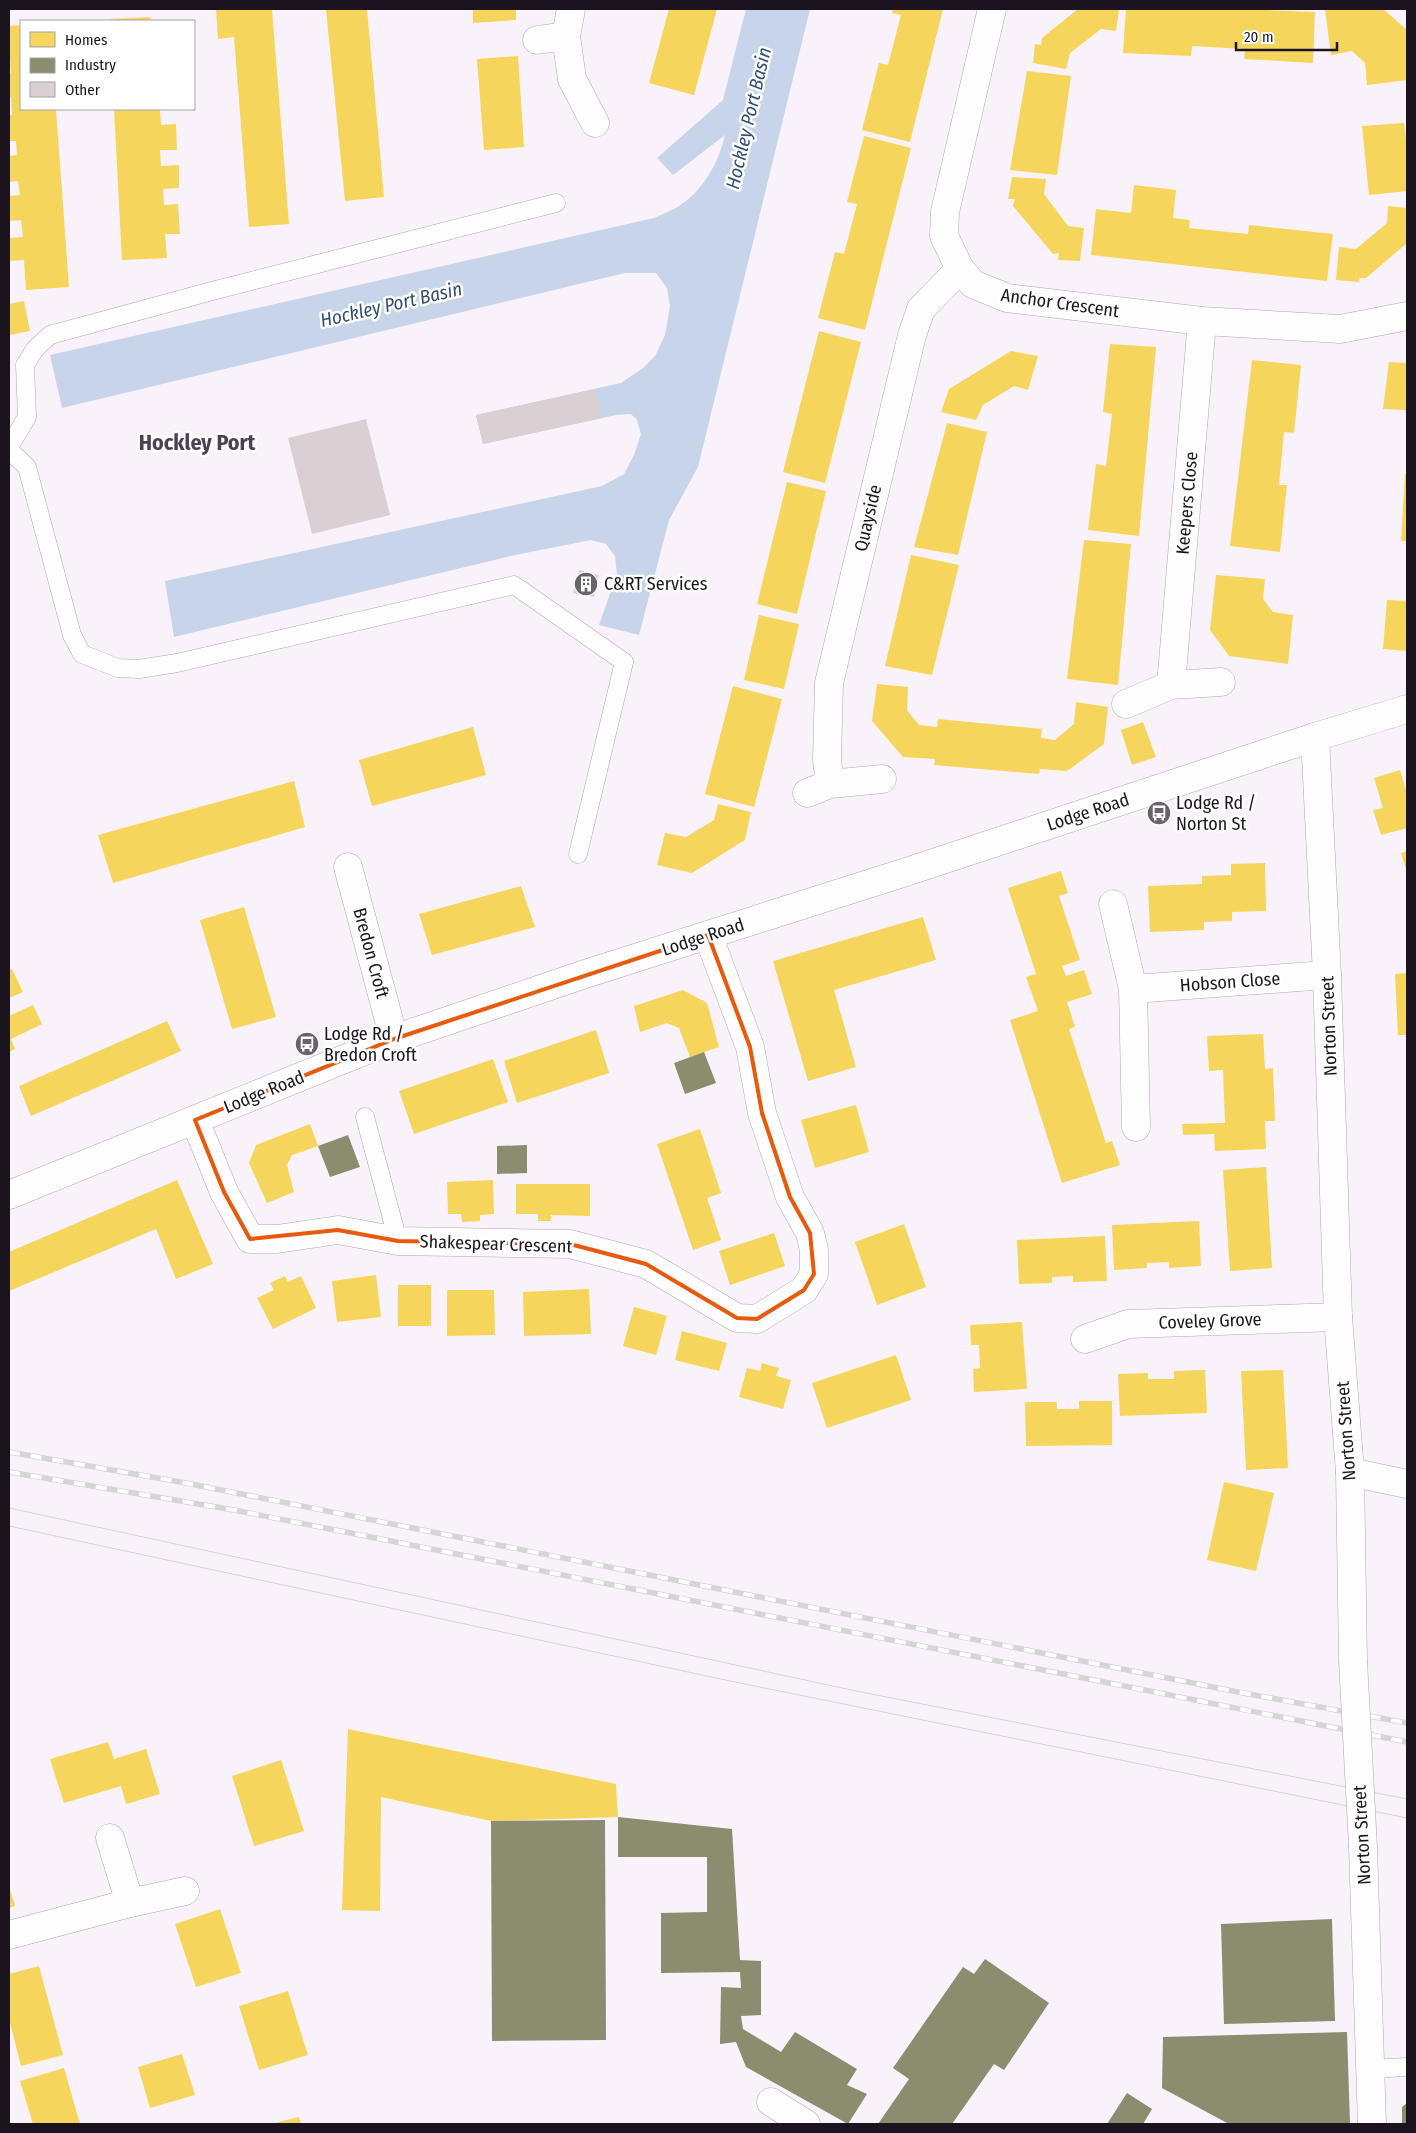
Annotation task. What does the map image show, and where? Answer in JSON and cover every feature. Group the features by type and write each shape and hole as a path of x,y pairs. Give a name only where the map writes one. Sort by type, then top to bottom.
{"street":[{"path":"571,9 566,36 572,79 595,122"},
{"name":"Anchor Crescent","path":"992,9 945,212 944,236 960,269 973,284 1007,298 1202,321 1340,329 1407,316"},
{"path":"537,40 566,36"},
{"name":"Quayside","path":"882,778 819,788 827,760 829,683 912,335 921,309 960,269"},
{"name":"Keepers Close","path":"1171,685 1202,321"},
{"path":"1126,704 1171,685 1221,682"},
{"name":"Lodge Road","path":"9,1195 394,1039 585,974 1315,737 1407,709"},
{"name":"Norton Street","path":"1315,737 1327,975 1338,1317 1350,1472 1354,1660 1363,1847 1372,2124"},
{"name":"Bredon Croft","path":"348,867 394,1039"},
{"path":"1113,904 1133,989 1136,1127"},
{"name":"Shakespear Crescent","path":"194,1120 224,1192 250,1238 277,1239 338,1230 398,1241 570,1244 646,1264 737,1318 758,1319 804,1290 814,1274 814,1250 810,1233 790,1197 762,1113 750,1047 708,935"},
{"name":"Hobson Close","path":"1133,989 1327,975"},
{"name":"Coveley Grove","path":"1085,1340 1128,1324 1338,1317"},
{"path":"1350,1472 1407,1484"},
{"path":"110,1838 130,1903"},
{"path":"9,1935 130,1903 185,1891"},
{"path":"771,2102 806,2124"}],"lane":[{"path":"556,203 212,291 50,335 35,349 26,365 27,417 9,448 27,466 72,635 82,654 118,668 139,669 177,663 514,586 624,662 578,854"},
{"path":"364,1117 398,1241"},
{"path":"1370,2069 1407,2066"}],"highlighted area":[{"path":"708,935 750,1047 762,1113 790,1197 810,1233 814,1274 804,1290 757,1319 737,1318 646,1264 570,1244 398,1241 338,1230 250,1239 224,1192 195,1120 394,1039"}],"water":[{"name":"Hockley Port Basin","path":"746,9 810,9 698,467 669,520 639,635 599,625 617,574 615,556 606,544 591,540 515,555 174,637 165,581 602,486 624,474 634,455 641,434 637,420 631,414 616,415 483,444 476,415 621,383 643,368 655,356 665,335 670,306 667,288 656,273 625,273 62,408 50,355 654,218 673,209 688,200 703,184 719,155 725,135 673,175 657,158 723,100"}],"building: Homes":[{"path":"216,9 272,9 289,224 249,227 234,37 218,39"},
{"path":"326,9 367,9 384,197 345,201"},
{"path":"473,9 516,9 516,20 473,23"},
{"path":"669,9 717,9 694,95 649,83"},
{"path":"893,9 943,9 910,142 862,130 879,63 888,65 901,15 892,13"},
{"path":"1078,9 1119,9 1116,31 1101,29 1070,53 1066,69 1033,63 1035,44 1041,45 1042,38"},
{"path":"1126,9 1237,9 1315,12 1313,63 1244,59 1245,49 1192,46 1191,56 1123,53"},
{"path":"1383,9 1406,29 1407,80 1367,85 1365,63 1352,51 1331,55 1325,10"},
{"path":"150,17 151,20 110,20"},
{"path":"20,25 20,110 56,110 69,287 26,290 24,260 9,261 9,238 23,237 21,220 9,221 9,196 20,195 18,181 9,182 9,156 17,155 16,141 9,141 9,115 12,115 11,97 9,97 9,73 11,73 9,26"},
{"path":"518,56 524,147 484,150 477,59"},
{"path":"1027,71 1071,76 1057,175 1010,170"},
{"path":"114,110 160,110 161,125 176,124 177,150 160,150 161,166 179,165 179,188 163,189 164,205 178,204 180,234 165,234 167,258 122,260"},
{"path":"1404,123 1407,147 1407,191 1369,195 1362,126"},
{"path":"864,136 911,148 865,330 818,318 835,252 844,254 857,204 847,202"},
{"path":"1012,177 1046,179 1044,194 1068,226 1084,228 1080,261 1058,260 1059,253 1053,254 1013,206 1015,199 1008,199"},
{"path":"1134,185 1176,190 1173,218 1190,220 1189,228 1248,234 1249,225 1333,234 1327,281 1091,255 1096,209 1131,213"},
{"path":"1388,206 1407,208 1407,243 1366,278 1359,278 1359,282 1336,280 1339,247 1356,249 1387,223"},
{"path":"24,301 30,331 9,335 9,304"},
{"path":"819,331 861,342 825,483 783,472"},
{"path":"1110,344 1156,347 1139,536 1088,530 1096,464 1106,466 1112,414 1103,412"},
{"path":"1011,351 1038,356 1028,390 1014,386 983,405 976,420 941,412 949,389"},
{"path":"1252,360 1301,365 1294,433 1284,432 1279,485 1287,485 1280,552 1230,546"},
{"path":"1389,362 1407,363 1407,414 1405,410 1383,409"},
{"path":"947,423 987,432 958,555 914,547"},
{"path":"1405,474 1407,474 1407,541 1401,541"},
{"path":"787,482 826,491 797,614 757,604"},
{"path":"1084,540 1131,544 1118,685 1067,679"},
{"path":"911,555 959,565 932,675 885,666"},
{"path":"1216,575 1265,579 1263,599 1273,612 1293,615 1288,664 1229,656 1210,630"},
{"path":"1387,600 1407,601 1407,651 1383,649"},
{"path":"759,615 799,624 784,689 744,680"},
{"path":"877,684 908,687 907,710 919,725 937,727 938,719 1042,729 1041,738 1055,740 1074,724 1076,702 1108,707 1104,744 1067,771 1040,769 1039,774 934,765 935,759 903,757 872,721"},
{"path":"733,686 782,699 754,807 705,794"},
{"path":"1143,722 1156,757 1132,765 1121,730"},
{"path":"473,727 486,775 372,806 359,760"},
{"path":"1400,770 1407,794 1407,828 1381,835 1373,810 1383,808 1374,778"},
{"path":"294,781 305,827 113,883 98,835"},
{"path":"718,804 751,812 745,840 692,873 657,865 665,833 686,837 714,820"},
{"path":"1407,851 1407,872 1401,853"},
{"path":"1265,863 1266,911 1232,912 1232,921 1204,922 1204,930 1150,932 1148,886 1202,884 1202,876 1231,875 1231,864"},
{"path":"1061,871 1068,893 1059,896 1080,960 1062,966 1066,976 1084,970 1092,994 1067,1002 1075,1027 1069,1029 1106,1143 1112,1141 1120,1165 1062,1183 1010,1020 1038,1011 1026,977 1036,974 1008,888"},
{"path":"521,886 535,927 432,955 419,914"},
{"path":"244,907 276,1017 232,1029 200,920"},
{"path":"923,917 936,960 834,990 856,1067 808,1081 773,961"},
{"path":"12,969 23,992 9,998 9,971"},
{"path":"1407,973 1407,1035 1398,1035 1395,974"},
{"path":"683,990 707,1003 719,1047 690,1057 679,1028 667,1023 640,1032 634,1006"},
{"path":"33,1005 42,1024 11,1039 15,1049 9,1052 9,1016"},
{"path":"167,1021 181,1051 31,1116 19,1086"},
{"path":"596,1030 609,1073 517,1103 504,1061"},
{"path":"1263,1034 1265,1069 1273,1068 1275,1121 1265,1121 1266,1149 1215,1151 1214,1134 1183,1135 1182,1124 1225,1123 1223,1070 1209,1071 1207,1036"},
{"path":"493,1059 508,1102 414,1134 399,1091"},
{"path":"856,1105 869,1152 815,1168 801,1120"},
{"path":"310,1124 318,1146 292,1155 287,1165 294,1192 267,1203 249,1163 256,1145"},
{"path":"700,1129 721,1193 707,1198 721,1240 693,1250 657,1144"},
{"path":"1266,1167 1272,1268 1230,1271 1223,1170"},
{"path":"177,1180 213,1264 176,1279 156,1229 9,1291 9,1252"},
{"path":"493,1180 494,1214 480,1215 480,1221 462,1222 461,1214 448,1214 447,1182"},
{"path":"516,1184 590,1184 590,1216 551,1215 551,1221 538,1221 538,1214 516,1214"},
{"path":"1199,1221 1201,1266 1169,1268 1169,1262 1147,1263 1147,1268 1114,1270 1112,1225"},
{"path":"904,1224 926,1287 877,1305 855,1242"},
{"path":"774,1233 785,1266 730,1285 719,1251"},
{"path":"1105,1236 1107,1281 1073,1282 1073,1276 1052,1277 1052,1283 1019,1284 1017,1240"},
{"path":"376,1275 381,1317 337,1322 332,1281"},
{"path":"285,1276 288,1282 301,1276 316,1308 273,1329 257,1298 274,1290 270,1283"},
{"path":"398,1285 431,1285 431,1326 398,1326"},
{"path":"589,1289 591,1334 524,1336 523,1292"},
{"path":"447,1290 494,1290 495,1335 447,1336"},
{"path":"634,1307 667,1316 656,1355 623,1346"},
{"path":"1022,1322 1027,1389 974,1392 973,1369 980,1368 979,1345 971,1345 970,1325"},
{"path":"682,1331 727,1343 719,1371 675,1360"},
{"path":"896,1355 911,1400 827,1428 812,1383"},
{"path":"762,1363 779,1368 776,1376 791,1380 783,1409 739,1397 747,1368 760,1371"},
{"path":"1205,1370 1207,1413 1120,1416 1118,1374 1148,1373 1148,1379 1174,1379 1174,1371"},
{"path":"1283,1370 1288,1468 1246,1470 1241,1371"},
{"path":"1079,1401 1112,1401 1112,1445 1026,1446 1025,1402 1057,1402 1057,1409 1079,1409"},
{"path":"1224,1482 1274,1493 1256,1571 1207,1560"},
{"path":"348,1729 616,1784 618,1817 491,1821 381,1797 380,1911 342,1910"},
{"path":"108,1742 114,1759 146,1749 160,1794 126,1804 121,1786 64,1803 50,1759"},
{"path":"281,1760 304,1831 254,1846 232,1776"},
{"path":"9,1886 15,1906 9,1908"},
{"path":"220,1909 241,1973 196,1987 175,1924"},
{"path":"39,1966 63,2055 21,2066 9,2019 9,1974"},
{"path":"288,1991 308,2055 259,2070 239,2006"},
{"path":"182,2054 195,2095 150,2108 138,2067"},
{"path":"64,2068 80,2124 33,2124 20,2081"},
{"path":"299,2117 301,2124 271,2124"}],"building: Industry":[{"path":"704,1052 716,1083 685,1094 674,1063"},
{"path":"348,1135 360,1167 330,1177 318,1146"},
{"path":"527,1145 527,1173 497,1174 497,1146"},
{"path":"618,1817 732,1829 740,1960 761,1961 761,2015 741,2016 743,2029 781,2052 795,2032 857,2069 847,2085 867,2094 848,2124 746,2067 736,2042 720,2044 721,1987 741,1988 740,1972 661,1973 661,1913 707,1912 707,1857 618,1857"},
{"path":"605,1820 606,2040 492,2041 491,1821"},
{"path":"1332,1919 1335,2021 1224,2024 1221,1924"},
{"path":"985,1959 1049,2003 1004,2070 994,2064 952,2124 878,2124 909,2079 893,2068 963,1967 974,1974"},
{"path":"1347,2032 1350,2124 1229,2124 1162,2088 1163,2037"},
{"path":"1127,2093 1152,2109 1143,2124 1107,2124"},
{"path":"1407,2103 1407,2124 1402,2124 1402,2107"}],"building: Other":[{"path":"595,389 602,418 483,444 476,415"},
{"path":"366,419 390,515 312,534 288,438"},
{"name":"C&RT Services","path":"579,570 599,575 594,597 573,593"}],"tram line":[{"path":"9,1508 856,1691 1407,1799"},
{"path":"9,1526 730,1681 1407,1818"}],"railway":[{"path":"9,1452 186,1483 1238,1692 1407,1723"},
{"path":"9,1472 234,1510 1407,1742"}],"place":[{"name":"C&RT Services","path":"586,584"},
{"name":"Lodge Rd / Norton St","path":"1159,813"},
{"name":"Lodge Rd / Bredon Croft","path":"307,1044"}],"district":[{"name":"Hockley Port","path":"197,442"}]}
